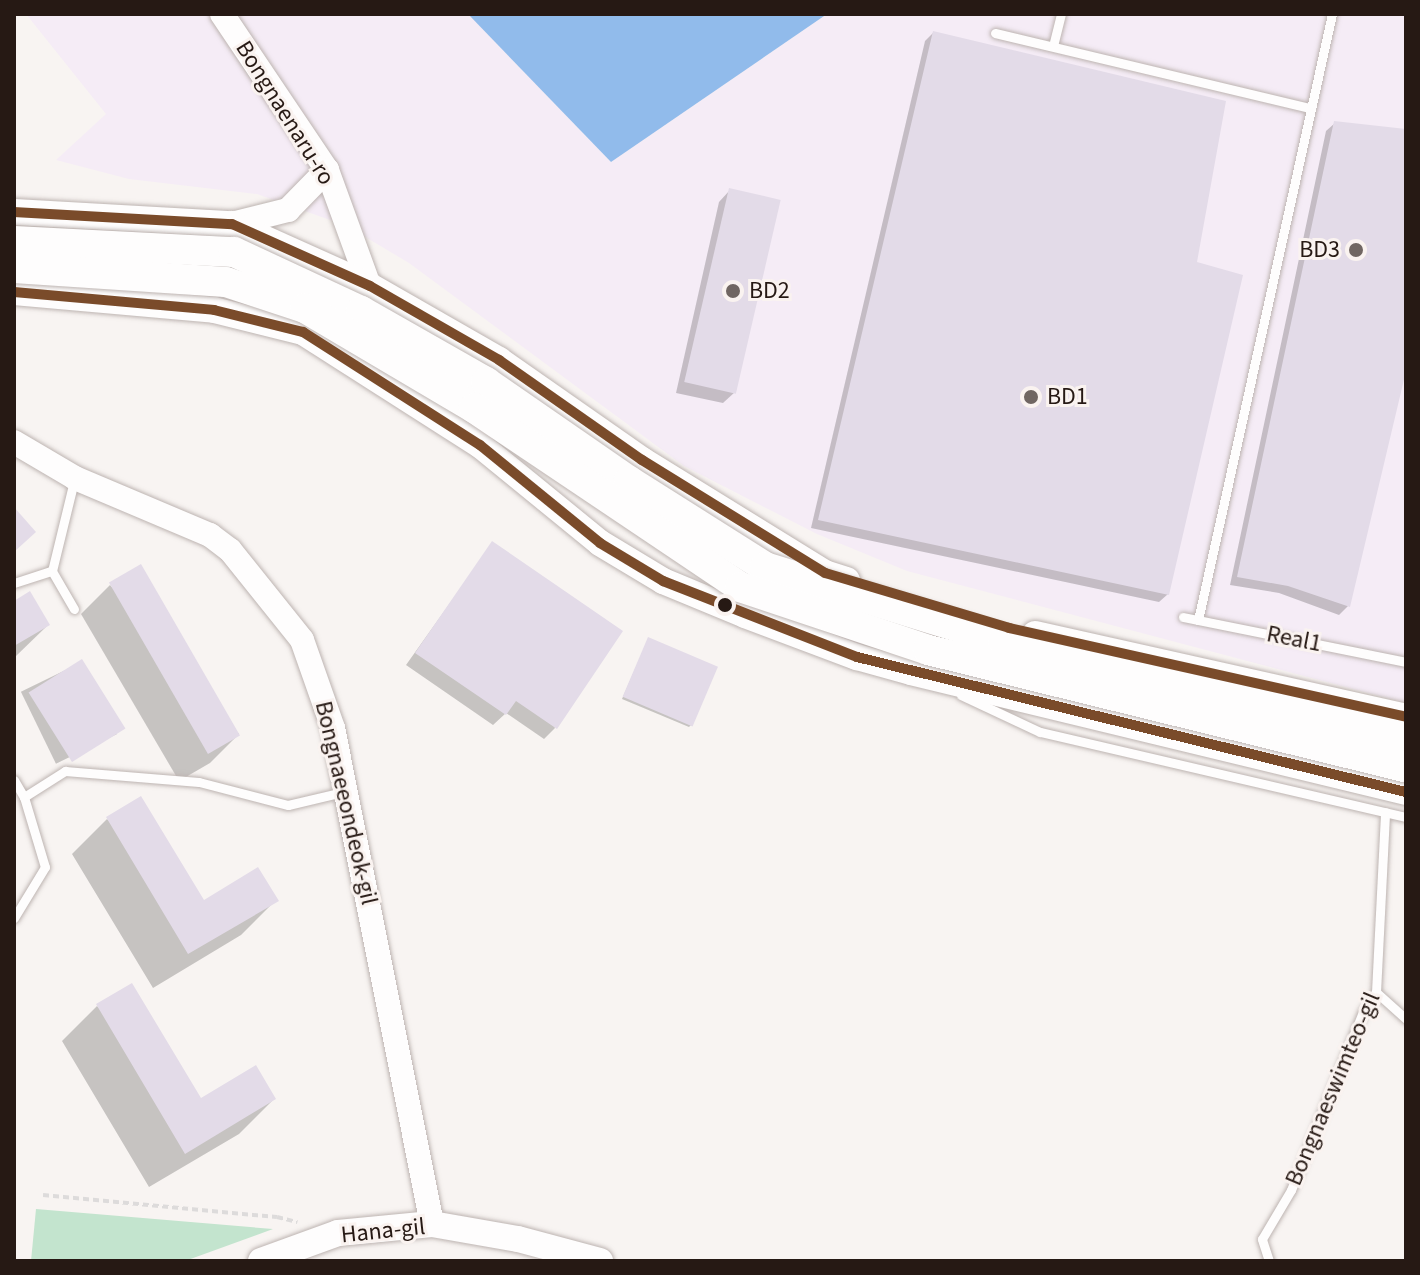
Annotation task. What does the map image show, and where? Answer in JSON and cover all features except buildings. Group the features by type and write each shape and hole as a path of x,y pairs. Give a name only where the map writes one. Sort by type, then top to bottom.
{"highway":[{"path":"14,241 234,252 361,311 486,382 629,481 765,567 1003,641 1406,737"},
{"path":"14,268 226,282 305,308 474,408 740,587 928,650 1406,767"}],"main road":[{"path":"14,212 232,224 370,286 499,360 642,460 825,573 1009,628 1406,717"},
{"path":"14,292 214,310 303,332 407,395 480,445 600,543 663,581 857,657 1406,792"},
{"name":"Hana-gil","path":"261,1261 338,1233 432,1224 518,1239 600,1261"}],"street":[{"name":"Bongnaenaru-ro","path":"222,14 327,170 407,395"},
{"path":"232,224 288,210 327,170"},
{"name":"Bongnaeeondeok-gil","path":"14,442 75,478 210,535 230,550 302,640 333,728 432,1224"}],"lane":[{"path":"1053,46 1061,14"},
{"path":"1198,620 1332,14"},
{"path":"995,33 1311,108"},
{"path":"74,609 52,571 75,478"},
{"path":"14,583 52,571"},
{"name":"Real1","path":"1183,617 1406,662"},
{"path":"911,672 1040,732 1406,817"},
{"path":"24,797 65,771 199,782 288,805 346,791"},
{"path":"14,780 24,797 45,867 14,918"},
{"name":"Bongnaeswimteo-gil","path":"1269,1261 1262,1239 1291,1190 1363,1012 1376,992 1385,812"},
{"path":"1376,992 1406,1019"}],"path":[{"path":"43,1195 277,1217 338,1233"}],"shaded area":[{"path":"26,14 468,14 611,162 827,14 1406,14 1406,703 907,571 817,534 684,466 409,263 347,226 257,194 129,179 56,160 106,114"}],"green space":[{"path":"36,1209 273,1229 185,1261 31,1261"}],"water":[{"path":"468,14 827,14 611,162"}],"transit line":[{"path":"14,212 232,224 370,286 499,360 642,460 825,573 1009,628 1406,717"},
{"path":"14,292 214,310 303,332 480,445 600,543 663,581 857,657 1406,792"}],"place":[{"name":"BD3","path":"1356,250"},
{"name":"BD2","path":"733,291"},
{"name":"BD1","path":"1031,397"}]}
